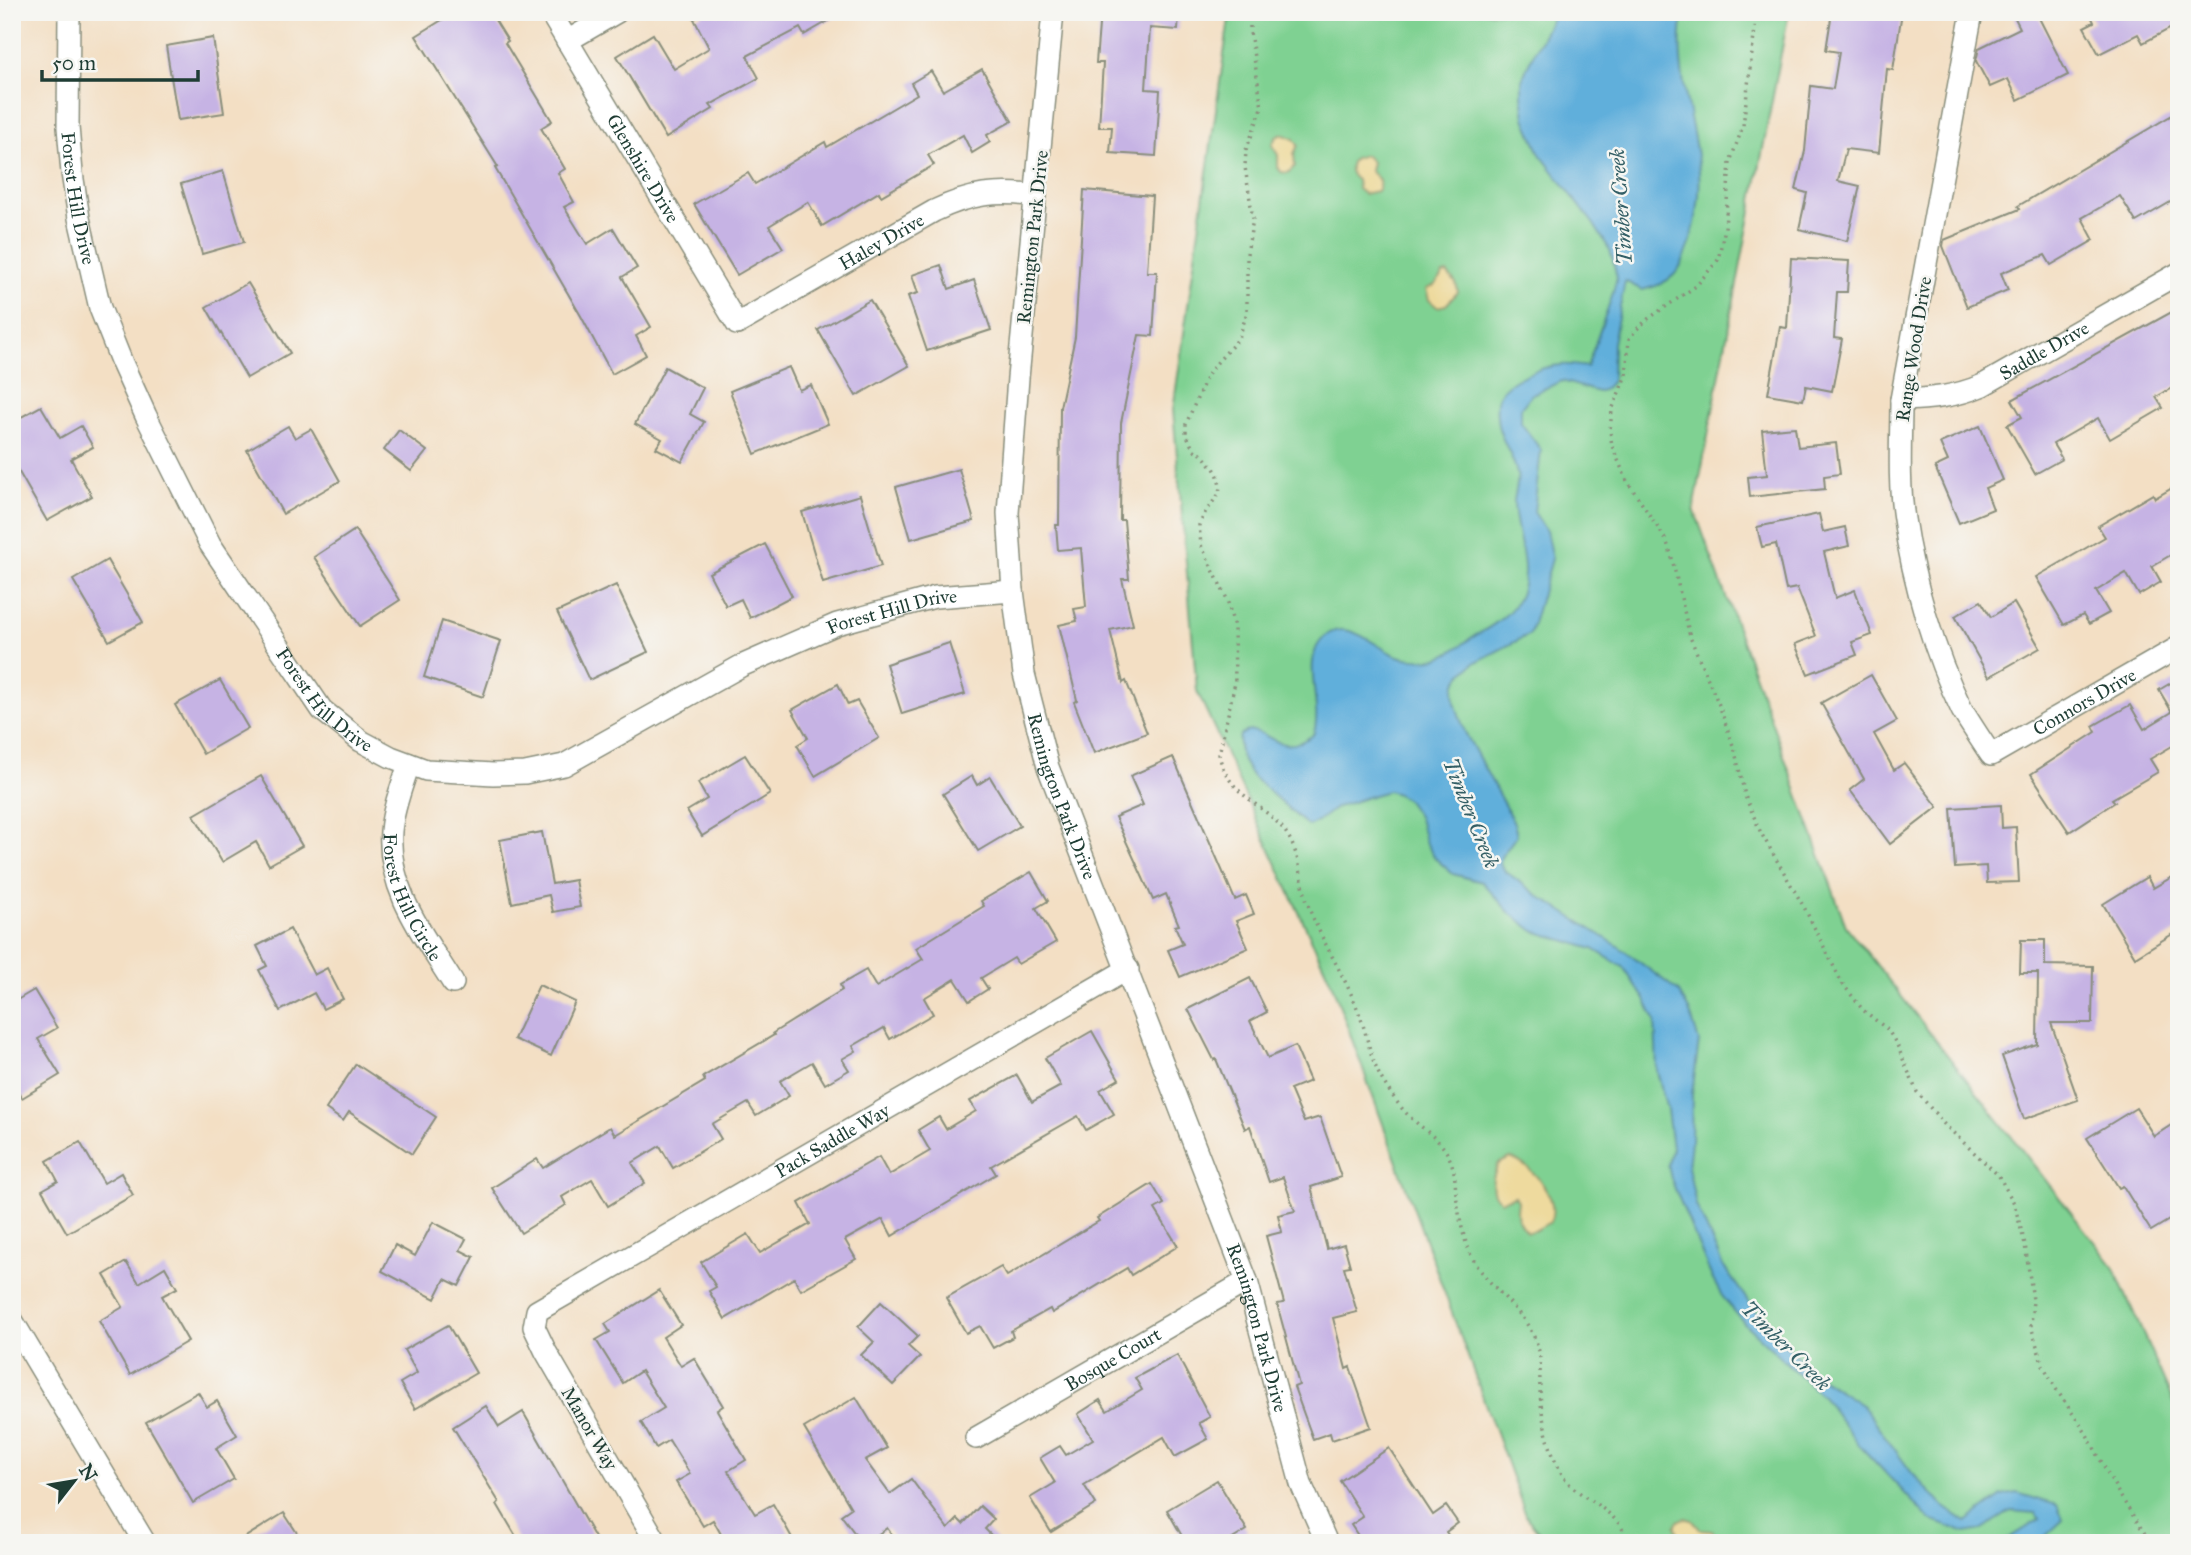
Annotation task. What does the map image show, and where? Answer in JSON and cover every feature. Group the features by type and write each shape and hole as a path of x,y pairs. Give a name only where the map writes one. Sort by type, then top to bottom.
{"street":[{"name":"Forest Hill Drive","path":"69,12 68,127 72,173 79,218 100,308 146,416 210,544 322,710 361,741 391,757 426,770 525,773 564,765 741,666 837,624 935,597 1013,591"},
{"name":"Glenshire Drive","path":"550,12 737,324"},
{"path":"567,41 617,12"},
{"name":"Remington Park Drive","path":"1053,12 1018,377 1009,513 1013,591 1024,674 1048,767 1247,1281 1301,1485 1326,1543"},
{"name":"Range Wood Drive","path":"1972,12 1901,400 1900,460 1904,517 1915,575 1950,680 1963,710 1991,755"},
{"name":"Haley Drive","path":"737,324 956,200 1008,192 1036,196"},
{"name":"Saddle Drive","path":"1901,400 1950,397 1983,385 2179,273"},
{"name":"Connors Drive","path":"1991,755 2179,647"},
{"name":"Forest Hill Circle","path":"409,764 391,832 394,871 408,911 453,983"},
{"name":"Pack Saddle Way","path":"537,1311 1128,969"},
{"name":"Bosque Court","path":"976,1438 1247,1281"},
{"name":"Manor Way","path":"537,1311 534,1327 546,1352 657,1543"},
{"path":"12,1320 145,1543"}],"path":[{"path":"1250,12 1250,32 1262,108 1246,150 1245,167 1253,219 1247,254 1247,312 1238,338 1206,378 1186,424 1186,433 1193,449 1201,454 1219,475 1219,494 1199,525 1201,545 1227,599 1234,627 1235,682 1219,754 1224,773 1234,787 1282,827 1288,836 1309,909 1353,997 1376,1067 1407,1114 1437,1140 1450,1158 1458,1213 1473,1259 1489,1282 1521,1315 1541,1354 1539,1389 1558,1466 1579,1492 1620,1522 1629,1543"},
{"path":"1757,12 1743,126 1730,162 1725,229 1717,260 1696,286 1648,319 1629,339 1626,375 1612,410 1612,446 1619,467 1666,540 1690,637 1719,705 1755,823 1810,918 1842,983 1863,1010 1888,1030 1917,1093 1944,1124 1998,1176 2007,1189 2014,1203 2025,1244 2033,1300 2031,1326 2042,1363 2151,1543"}],"green space":[{"path":"1230,12 1789,12 1694,509 1846,926 2113,1266 2179,1415 2179,1543 1548,1543 1527,1518 1331,982 1197,691 1173,410"}],"sand":[{"path":"1282,134 1294,139 1298,145 1294,154 1295,166 1288,173 1281,172 1278,167 1278,155 1272,145 1276,137"},
{"path":"1365,155 1372,162 1370,171 1377,177 1379,184 1377,191 1364,194 1358,189 1357,180 1350,167 1354,158"},
{"path":"1447,273 1456,283 1458,292 1446,305 1437,307 1429,300 1426,289 1435,285 1443,274"},
{"path":"1510,1158 1535,1175 1548,1193 1552,1213 1550,1222 1534,1231 1527,1232 1519,1221 1518,1201 1515,1196 1501,1201 1494,1194 1493,1179 1498,1164"},
{"path":"1685,1518 1692,1520 1700,1529 1712,1530 1718,1543 1681,1543 1676,1525"}],"water":[{"name":"Timber Creek","path":"1555,12 1684,12 1681,32 1682,72 1699,171 1699,198 1691,240 1675,274 1662,283 1642,290 1625,281 1613,343 1612,381 1598,392 1562,381 1532,394 1521,408 1521,423 1541,450 1534,512 1546,531 1552,559 1530,634 1474,663 1461,675 1455,684 1454,692 1465,732 1514,823 1517,835 1501,857 1500,864 1505,871 1540,897 1618,946 1678,991 1689,1010 1699,1041 1692,1094 1688,1167 1696,1205 1723,1266 1766,1326 1816,1375 1863,1406 1912,1473 1943,1506 1966,1522 2002,1496 2017,1493 2057,1505 2063,1520 2038,1543 2002,1543 2040,1519 2035,1513 2011,1511 1981,1530 1966,1533 1930,1520 1859,1445 1823,1397 1746,1325 1722,1296 1671,1179 1668,1165 1672,1148 1667,1110 1657,1071 1655,1020 1646,1001 1623,967 1593,949 1534,931 1509,912 1482,882 1453,874 1435,858 1425,841 1419,818 1406,799 1397,794 1388,791 1337,807 1308,826 1254,778 1242,758 1240,735 1249,731 1289,744 1313,735 1316,712 1313,662 1320,642 1329,634 1338,630 1348,631 1399,656 1413,659 1439,658 1508,613 1520,595 1524,572 1514,501 1517,477 1498,425 1498,398 1508,385 1535,371 1561,365 1587,367 1617,278 1610,250 1593,223 1540,154 1525,118 1522,81"}],"building":[{"path":"455,12 490,12 508,41 505,43 552,121 541,128 565,169 558,173 574,202 564,207 587,244 613,228 637,268 622,277 651,327 636,336 646,355 612,374 495,168 498,167 416,36"},
{"path":"706,12 844,12 804,35 800,28 747,56 759,78 710,105 713,109 666,138 617,56 653,34 674,69 709,48 694,19"},
{"path":"1100,12 1179,12 1178,30 1150,28 1146,89 1160,90 1156,156 1110,153 1112,127 1099,127 1103,63 1096,63"},
{"path":"1832,12 1902,12 1893,70 1887,69 1879,153 1846,149 1838,181 1860,186 1847,241 1799,229 1807,193 1796,190 1805,151 1811,86 1833,89 1839,52 1826,50"},
{"path":"2012,12 2036,12 2068,75 2018,100 2008,79 1990,87 1976,61 1979,48 2020,28"},
{"path":"2089,12 2179,12 2179,24 2143,43 2138,34 2099,54 2084,27 2094,22"},
{"path":"213,38 224,113 178,120 166,46"},
{"path":"982,69 1012,121 987,135 990,142 972,153 963,135 928,155 934,165 881,196 879,192 822,226 808,202 769,226 783,248 737,275 694,204 748,173 755,184 825,142 827,147 917,94 911,83 931,71 943,91"},
{"path":"2179,111 2179,197 2136,222 2120,196 2082,218 2094,240 2051,265 2045,255 2001,273 2008,290 1967,307 1943,246 1944,240 2020,209 2018,206"},
{"path":"223,171 244,242 202,254 181,184"},
{"path":"1084,190 1152,196 1147,272 1157,272 1153,336 1139,335 1121,423 1120,520 1124,520 1129,579 1122,579 1133,625 1110,630 1123,683 1126,681 1147,733 1094,753 1074,702 1077,700 1059,625 1077,621 1074,609 1086,607 1081,548 1058,550 1056,525 1059,525 1060,407 1075,337"},
{"path":"1791,258 1849,261 1847,292 1837,292 1834,338 1842,339 1832,391 1806,386 1803,400 1768,394 1780,327 1787,328"},
{"path":"941,265 949,289 974,280 991,330 927,351 908,296 918,293 912,275"},
{"path":"248,283 290,353 247,378 206,307"},
{"path":"870,300 909,366 856,396 818,330"},
{"path":"2179,308 2179,384 2156,397 2163,408 2110,439 2098,418 2053,444 2062,459 2035,474 2007,425 2022,417 2012,400"},
{"path":"665,367 703,388 690,414 704,422 682,462 656,448 662,439 635,424"},
{"path":"789,367 799,390 811,385 828,424 755,454 730,391"},
{"path":"41,406 60,438 81,426 93,447 71,459 92,496 47,521 12,460 12,422"},
{"path":"288,426 295,438 311,429 340,481 283,514 247,450"},
{"path":"1980,426 2003,480 1985,488 1993,509 1959,523 1935,467 1948,461 1940,443"},
{"path":"1795,427 1798,447 1836,443 1840,474 1824,476 1825,489 1750,497 1748,477 1767,475 1762,430"},
{"path":"399,430 427,451 411,471 384,450"},
{"path":"959,469 974,521 911,539 896,487"},
{"path":"2179,484 2179,550 2152,566 2161,582 2139,595 2126,573 2096,591 2109,613 2089,624 2083,615 2064,625 2036,577 2105,537 2098,526 2153,494 2155,498"},
{"path":"860,495 881,566 823,583 802,512"},
{"path":"1819,514 1823,532 1845,527 1849,546 1824,552 1835,598 1855,590 1872,635 1852,642 1857,655 1808,674 1795,644 1816,636 1797,588 1786,590 1776,544 1762,547 1757,527"},
{"path":"355,530 400,600 360,626 314,557"},
{"path":"765,544 792,596 750,618 741,599 726,606 709,573"},
{"path":"107,560 143,622 109,641 73,580"},
{"path":"616,585 648,652 589,680 557,612"},
{"path":"1981,601 1991,617 2014,603 2040,648 1989,677 1955,616"},
{"path":"442,621 501,641 483,697 424,677"},
{"path":"949,643 965,694 902,714 886,664"},
{"path":"1871,675 1897,721 1874,734 1894,770 1904,763 1938,807 1890,844 1850,790 1864,779 1821,703"},
{"path":"2179,678 2179,742 2150,759 2158,772 2112,799 2115,802 2069,832 2031,774 2096,732 2093,726 2130,705 2144,729 2172,712 2159,690"},
{"path":"220,680 248,728 203,754 175,705"},
{"path":"838,684 848,705 857,701 879,738 815,776 797,745 808,738 792,710"},
{"path":"745,755 770,794 702,836 687,811 707,799 698,783"},
{"path":"1173,757 1235,900 1246,895 1254,914 1236,921 1248,948 1180,977 1168,950 1183,944 1175,926 1179,925 1166,894 1153,900 1115,817 1143,805 1130,776"},
{"path":"261,776 302,846 269,865 256,842 222,862 194,815"},
{"path":"972,776 977,785 990,777 1020,826 978,851 943,794"},
{"path":"2001,805 2002,828 2016,827 2019,882 1987,883 1986,866 1955,868 1951,808"},
{"path":"542,832 552,884 575,880 580,907 553,912 549,895 512,903 500,840"},
{"path":"1031,872 1048,901 1036,908 1056,942 1018,964 1014,958 981,978 988,989 969,1001 955,979 924,998 933,1014 890,1039 884,1028 853,1046 856,1051 842,1059 849,1070 825,1084 812,1062 780,1081 789,1096 756,1116 748,1103 712,1124 721,1139 673,1168 660,1146 632,1163 645,1183 608,1206 592,1179 562,1197 566,1205 521,1233 492,1188 537,1159 543,1168 610,1127 615,1135 705,1081 703,1077 774,1035 773,1033 842,990 840,985 866,970 876,987 923,959 916,948 984,906 981,901"},
{"path":"2179,873 2179,930 2135,957 2103,904 2147,877 2153,888"},
{"path":"290,929 314,975 327,968 343,999 323,1009 314,993 280,1011 259,970 267,966 257,946"},
{"path":"2021,940 2045,940 2045,965 2093,966 2092,1023 2051,1023 2078,1100 2024,1119 2002,1056 2037,1044 2038,973 2020,973"},
{"path":"1250,978 1267,1012 1250,1021 1268,1058 1295,1046 1310,1081 1290,1089 1304,1122 1320,1117 1341,1177 1311,1187 1327,1249 1344,1244 1350,1266 1344,1267 1357,1312 1333,1318 1346,1369 1350,1367 1371,1427 1332,1440 1330,1433 1313,1439 1294,1387 1299,1385 1277,1304 1284,1303 1266,1236 1282,1232 1278,1215 1295,1211 1283,1177 1269,1182 1250,1126 1245,1129 1216,1059 1214,1060 1188,1009"},
{"path":"539,985 575,1002 551,1056 514,1039"},
{"path":"34,990 57,1028 38,1039 60,1075 22,1098 12,1082 12,1003"},
{"path":"1092,1031 1119,1079 1100,1090 1114,1114 1086,1130 1078,1116 991,1166 996,1174 892,1236 883,1219 845,1240 856,1259 801,1290 794,1278 725,1319 709,1291 716,1287 701,1262 748,1234 760,1253 810,1224 799,1203 879,1157 889,1175 930,1151 918,1130 939,1117 946,1129 976,1111 970,1101 1017,1075 1032,1102 1061,1086 1045,1058"},
{"path":"356,1064 436,1117 412,1154 349,1112 343,1121 326,1109"},
{"path":"2136,1108 2154,1136 2179,1120 2179,1214 2151,1231 2123,1186 2119,1188 2087,1138"},
{"path":"80,1142 104,1183 121,1173 133,1195 67,1233 42,1190 58,1181 47,1161"},
{"path":"1152,1184 1164,1204 1155,1209 1178,1246 1131,1275 1127,1268 1052,1313 1050,1309 1011,1331 1013,1337 993,1348 980,1326 966,1333 946,1298 1001,1267 1007,1276 1099,1221 1097,1218"},
{"path":"433,1222 466,1239 460,1250 474,1257 459,1286 445,1279 435,1299 382,1271 395,1245 415,1256"},
{"path":"126,1262 139,1283 165,1267 177,1288 162,1296 188,1341 130,1375 99,1321 123,1307 104,1275"},
{"path":"659,1290 681,1325 663,1337 681,1366 694,1358 723,1406 717,1410 746,1460 728,1471 755,1514 773,1504 795,1543 726,1543 713,1520 703,1526 676,1482 690,1474 669,1440 656,1448 641,1422 664,1408 641,1371 623,1383 596,1340 610,1332 605,1324"},
{"path":"881,1302 918,1336 908,1346 920,1357 893,1385 861,1355 874,1342 858,1327"},
{"path":"448,1325 476,1373 415,1409 400,1383 417,1373 404,1350"},
{"path":"1177,1355 1210,1417 1199,1423 1208,1439 1175,1457 1164,1437 1084,1485 1096,1504 1051,1532 1030,1498 1055,1483 1040,1458 1060,1446 1066,1455 1093,1439 1078,1414 1100,1400 1107,1411 1142,1390 1135,1378"},
{"path":"198,1392 207,1407 217,1401 237,1435 216,1448 234,1479 193,1503 146,1422"},
{"path":"856,1397 887,1448 865,1460 890,1494 911,1479 948,1529 958,1519 963,1524 980,1506 994,1519 985,1529 999,1543 898,1543 887,1528 862,1543 841,1515 851,1508 804,1428"},
{"path":"486,1406 499,1427 523,1412 598,1543 520,1543 497,1504 499,1502 453,1427"},
{"path":"1389,1448 1433,1515 1446,1506 1458,1523 1446,1532 1454,1543 1363,1543 1351,1525 1363,1517 1340,1481"},
{"path":"1217,1480 1247,1530 1226,1543 1186,1543 1167,1510"},
{"path":"284,1513 299,1536 287,1543 236,1543"}]}
